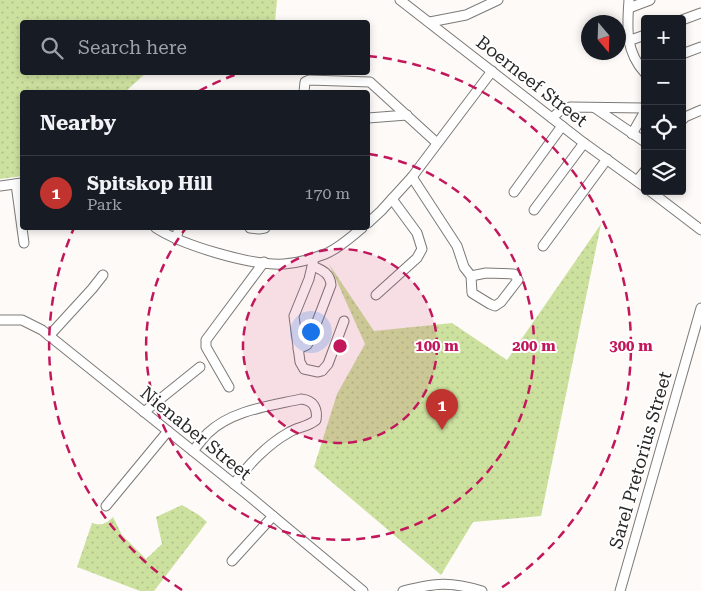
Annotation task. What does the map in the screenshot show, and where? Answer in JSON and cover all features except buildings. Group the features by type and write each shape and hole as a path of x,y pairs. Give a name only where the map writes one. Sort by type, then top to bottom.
{"street":[{"name":"Boerneef Street","path":"400,0 584,143 641,184"},
{"path":"430,22 466,15 498,0"},
{"path":"641,68 632,57 628,41 629,4 650,0"},
{"path":"686,18 701,12"},
{"path":"628,41 641,36"},
{"path":"686,53 701,47"},
{"path":"370,221 412,176 492,71"},
{"path":"304,90 305,82 309,80 367,82 373,84 437,144"},
{"path":"552,118 565,108 641,108"},
{"path":"594,108 641,140"},
{"path":"686,116 701,110"},
{"path":"370,118 407,115"},
{"path":"632,134 641,118"},
{"path":"514,192 562,126"},
{"path":"534,210 584,143"},
{"path":"544,246 607,160"},
{"path":"412,176 458,246 464,267 471,276 471,290 474,295 493,306 501,302 518,280 514,274 486,273 471,276"},
{"path":"637,181 641,176"},
{"path":"0,186 19,183"},
{"path":"655,195 701,230"},
{"path":"376,294 417,258 422,249 417,233 392,199"},
{"path":"23,230 24,243"},
{"path":"160,230 176,239 201,248 264,262 283,264 313,262 338,247 359,230"},
{"path":"176,239 178,230"},
{"path":"229,387 206,346 206,340 264,262"},
{"path":"298,349 307,345 310,340 331,285 328,276 313,262"},
{"path":"313,262 310,278 294,316 300,362 304,369 315,372 322,371 328,364 344,321"},
{"path":"49,336 103,275"},
{"name":"Sarel Pretorius Street","path":"620,591 701,308"},
{"name":"Nienaber Street","path":"0,320 22,320 33,324 234,484 362,591"},
{"path":"144,412 200,367"},
{"path":"193,451 209,432 237,416 301,399 308,399 313,402 316,409 316,420 310,425 285,434 274,442 244,471 234,484"},
{"path":"106,506 168,431"},
{"path":"232,561 273,516"},
{"path":"403,591 423,586 452,583 482,591"}],"green space":[{"path":"0,0 277,0 275,20 20,20 20,75 144,75 127,90 20,90 20,176 0,179"},
{"path":"601,224 541,516 473,522 441,575 314,467 337,394 365,344 329,264 374,331 452,323 507,360"},
{"path":"182,505 207,522 154,591 140,591 77,567 92,523 103,524 113,517 122,535 146,559 162,544 156,517"}],"place":[{"name":"Spitskop Hill","path":"442,430"}]}
